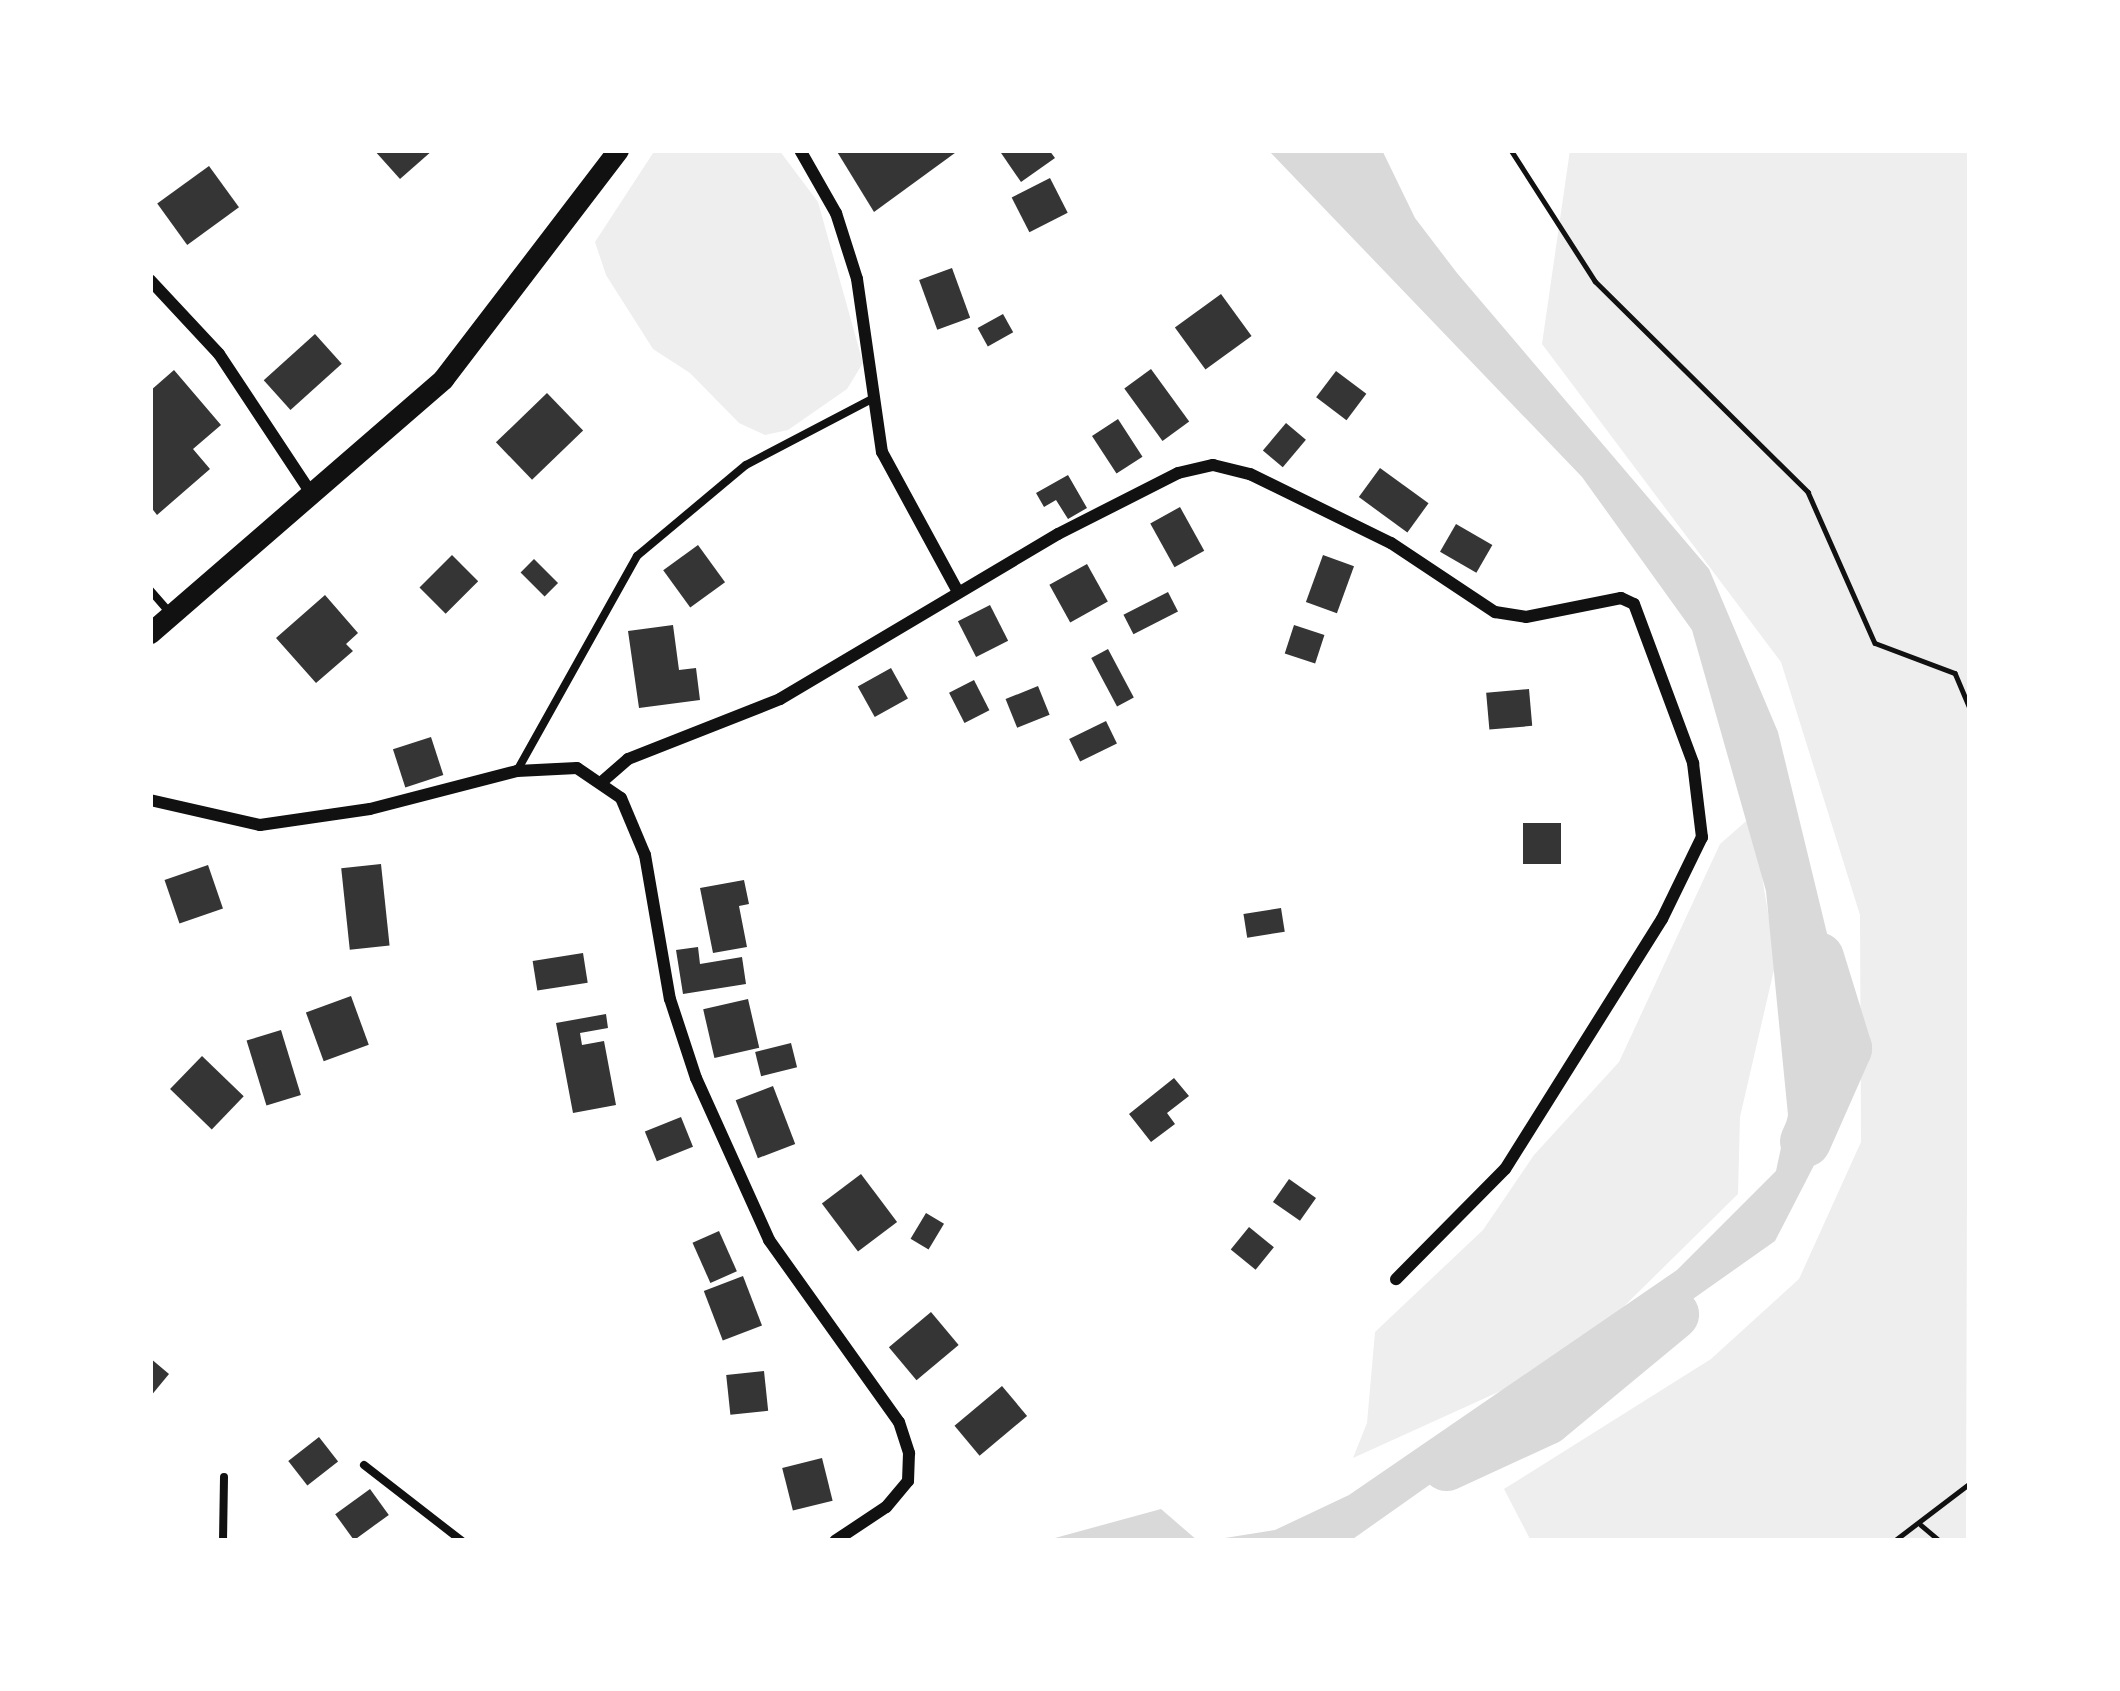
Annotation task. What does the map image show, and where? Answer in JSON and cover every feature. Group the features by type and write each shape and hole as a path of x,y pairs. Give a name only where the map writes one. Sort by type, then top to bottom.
{"street":[{"path":"150,633 314,497 443,379 618,150"},
{"path":"800,150 836,213 856,279 870,400 882,452 957,590"},
{"path":"150,280 219,353 314,497"},
{"path":"604,780 628,759 780,699 957,590 1178,473 1213,465 1250,474 1391,543 1495,612 1526,617 1621,598 1644,617 1694,763 1702,837 1662,919 1505,1169 1396,1279"},
{"path":"150,800 260,825 370,808 517,770 577,768 604,780 636,822 670,999 696,1078 769,1240 899,1422 909,1453 908,1481 886,1507 835,1541"}],"lane":[{"path":"517,770 637,556 746,465 870,400"},
{"path":"150,590 172,616"},
{"path":"364,1465 462,1541"},
{"path":"223,1541 224,1477"}],"path":[{"path":"1511,150 1595,280 1808,492 1875,643 1955,673 1970,709"},
{"path":"1894,1541 1921,1525 1970,1483"},
{"path":"1921,1525 1940,1541"}],"shaded area":[{"path":"655,150 779,150 818,202 863,363 847,389 788,430 765,435 739,423 690,373 653,349 606,275 595,242"},
{"path":"1268,150 1382,150 1415,218 1457,273 1709,569 1778,732 1841,991 1827,1140 1775,1241 1350,1541 1206,1541 1275,1530 1349,1495 1677,1270 1776,1171 1788,1115 1766,891 1692,630 1582,477"},
{"path":"1570,150 1970,150 1966,1541 1531,1541 1504,1489 1711,1359 1799,1279 1861,1142 1860,915 1781,662 1542,344"},
{"path":"1752,816 1776,961 1740,1117 1738,1194 1606,1324 1538,1374 1353,1458 1367,1423 1375,1332 1483,1230 1534,1155 1619,1062 1720,844"},
{"path":"1161,1509 1198,1541 1044,1541"}],"building":[{"path":"374,150 433,150 400,179"},
{"path":"836,150 959,150 874,212"},
{"path":"999,150 1049,150 1055,158 1021,182"},
{"path":"209,166 239,207 187,245 157,204"},
{"path":"1050,178 1068,213 1029,232 1012,198"},
{"path":"952,268 970,318 937,330 919,280"},
{"path":"1221,294 1252,336 1205,370 1175,328"},
{"path":"1003,314 1013,332 988,346 978,328"},
{"path":"315,334 342,364 290,410 264,380"},
{"path":"1151,369 1189,422 1163,441 1124,388"},
{"path":"174,370 221,425 193,449 210,469 157,515 150,506 150,391"},
{"path":"1336,371 1366,394 1346,420 1316,397"},
{"path":"547,393 583,430 532,480 496,442"},
{"path":"1118,419 1143,457 1117,474 1092,436"},
{"path":"1286,423 1306,440 1283,467 1263,451"},
{"path":"1380,468 1429,503 1407,532 1359,497"},
{"path":"1068,475 1087,508 1068,519 1056,500 1044,507 1036,493"},
{"path":"1180,507 1204,551 1175,567 1150,523"},
{"path":"1456,524 1492,545 1476,573 1440,552"},
{"path":"698,545 725,582 690,607 663,570"},
{"path":"452,555 478,581 446,614 419,588"},
{"path":"1323,555 1354,566 1337,613 1306,602"},
{"path":"534,559 558,583 545,596 521,572"},
{"path":"1087,564 1108,602 1070,622 1049,585"},
{"path":"1168,592 1178,612 1133,634 1123,615"},
{"path":"325,595 358,633 346,644 353,651 316,683 276,638"},
{"path":"990,605 1008,641 976,657 958,621"},
{"path":"673,625 679,670 696,668 700,700 639,708 628,631"},
{"path":"1294,625 1324,635 1315,663 1285,654"},
{"path":"1108,649 1134,698 1117,706 1091,658"},
{"path":"891,668 908,699 875,717 858,686"},
{"path":"974,680 989,710 964,723 949,693"},
{"path":"1038,686 1050,715 1017,728 1006,699"},
{"path":"1529,689 1532,726 1489,730 1486,693"},
{"path":"1106,721 1117,743 1080,761 1069,739"},
{"path":"431,737 443,775 405,787 393,749"},
{"path":"1523,823 1561,823 1561,864 1523,864"},
{"path":"381,864 390,946 350,950 341,868"},
{"path":"208,865 223,908 179,923 165,880"},
{"path":"744,880 749,904 739,906 747,947 713,953 700,888"},
{"path":"1281,908 1285,932 1247,938 1243,914"},
{"path":"698,947 700,964 742,957 746,984 683,994 676,950"},
{"path":"583,953 588,983 537,991 533,961"},
{"path":"351,996 369,1045 324,1061 306,1012"},
{"path":"748,999 759,1048 714,1058 703,1009"},
{"path":"606,1014 608,1028 580,1033 582,1045 604,1041 616,1105 573,1113 556,1023"},
{"path":"281,1030 301,1095 266,1106 247,1041"},
{"path":"791,1043 797,1067 761,1076 755,1052"},
{"path":"202,1056 244,1096 212,1129 170,1089"},
{"path":"1174,1078 1189,1096 1167,1113 1175,1124 1151,1142 1129,1114"},
{"path":"773,1086 795,1144 758,1158 736,1100"},
{"path":"681,1117 693,1147 657,1161 645,1132"},
{"path":"861,1174 897,1222 858,1251 822,1203"},
{"path":"1289,1179 1316,1198 1300,1221 1273,1202"},
{"path":"926,1213 944,1224 929,1250 911,1239"},
{"path":"1249,1227 1274,1247 1256,1270 1231,1250"},
{"path":"719,1231 737,1271 710,1283 693,1243"},
{"path":"743,1276 762,1325 723,1341 704,1291"},
{"path":"931,1312 959,1345 917,1380 889,1347"},
{"path":"150,1358 169,1374 150,1397"},
{"path":"764,1371 768,1411 730,1415 726,1375"},
{"path":"1002,1386 1027,1416 980,1456 955,1426"},
{"path":"319,1437 338,1461 307,1485 288,1461"},
{"path":"822,1458 833,1501 793,1511 782,1468"},
{"path":"370,1489 389,1515 354,1540 335,1514"}],"waterway":[{"path":"1805,1141 1846,1048 1818,957"},
{"path":"1446,1465 1546,1419 1673,1314"}]}
